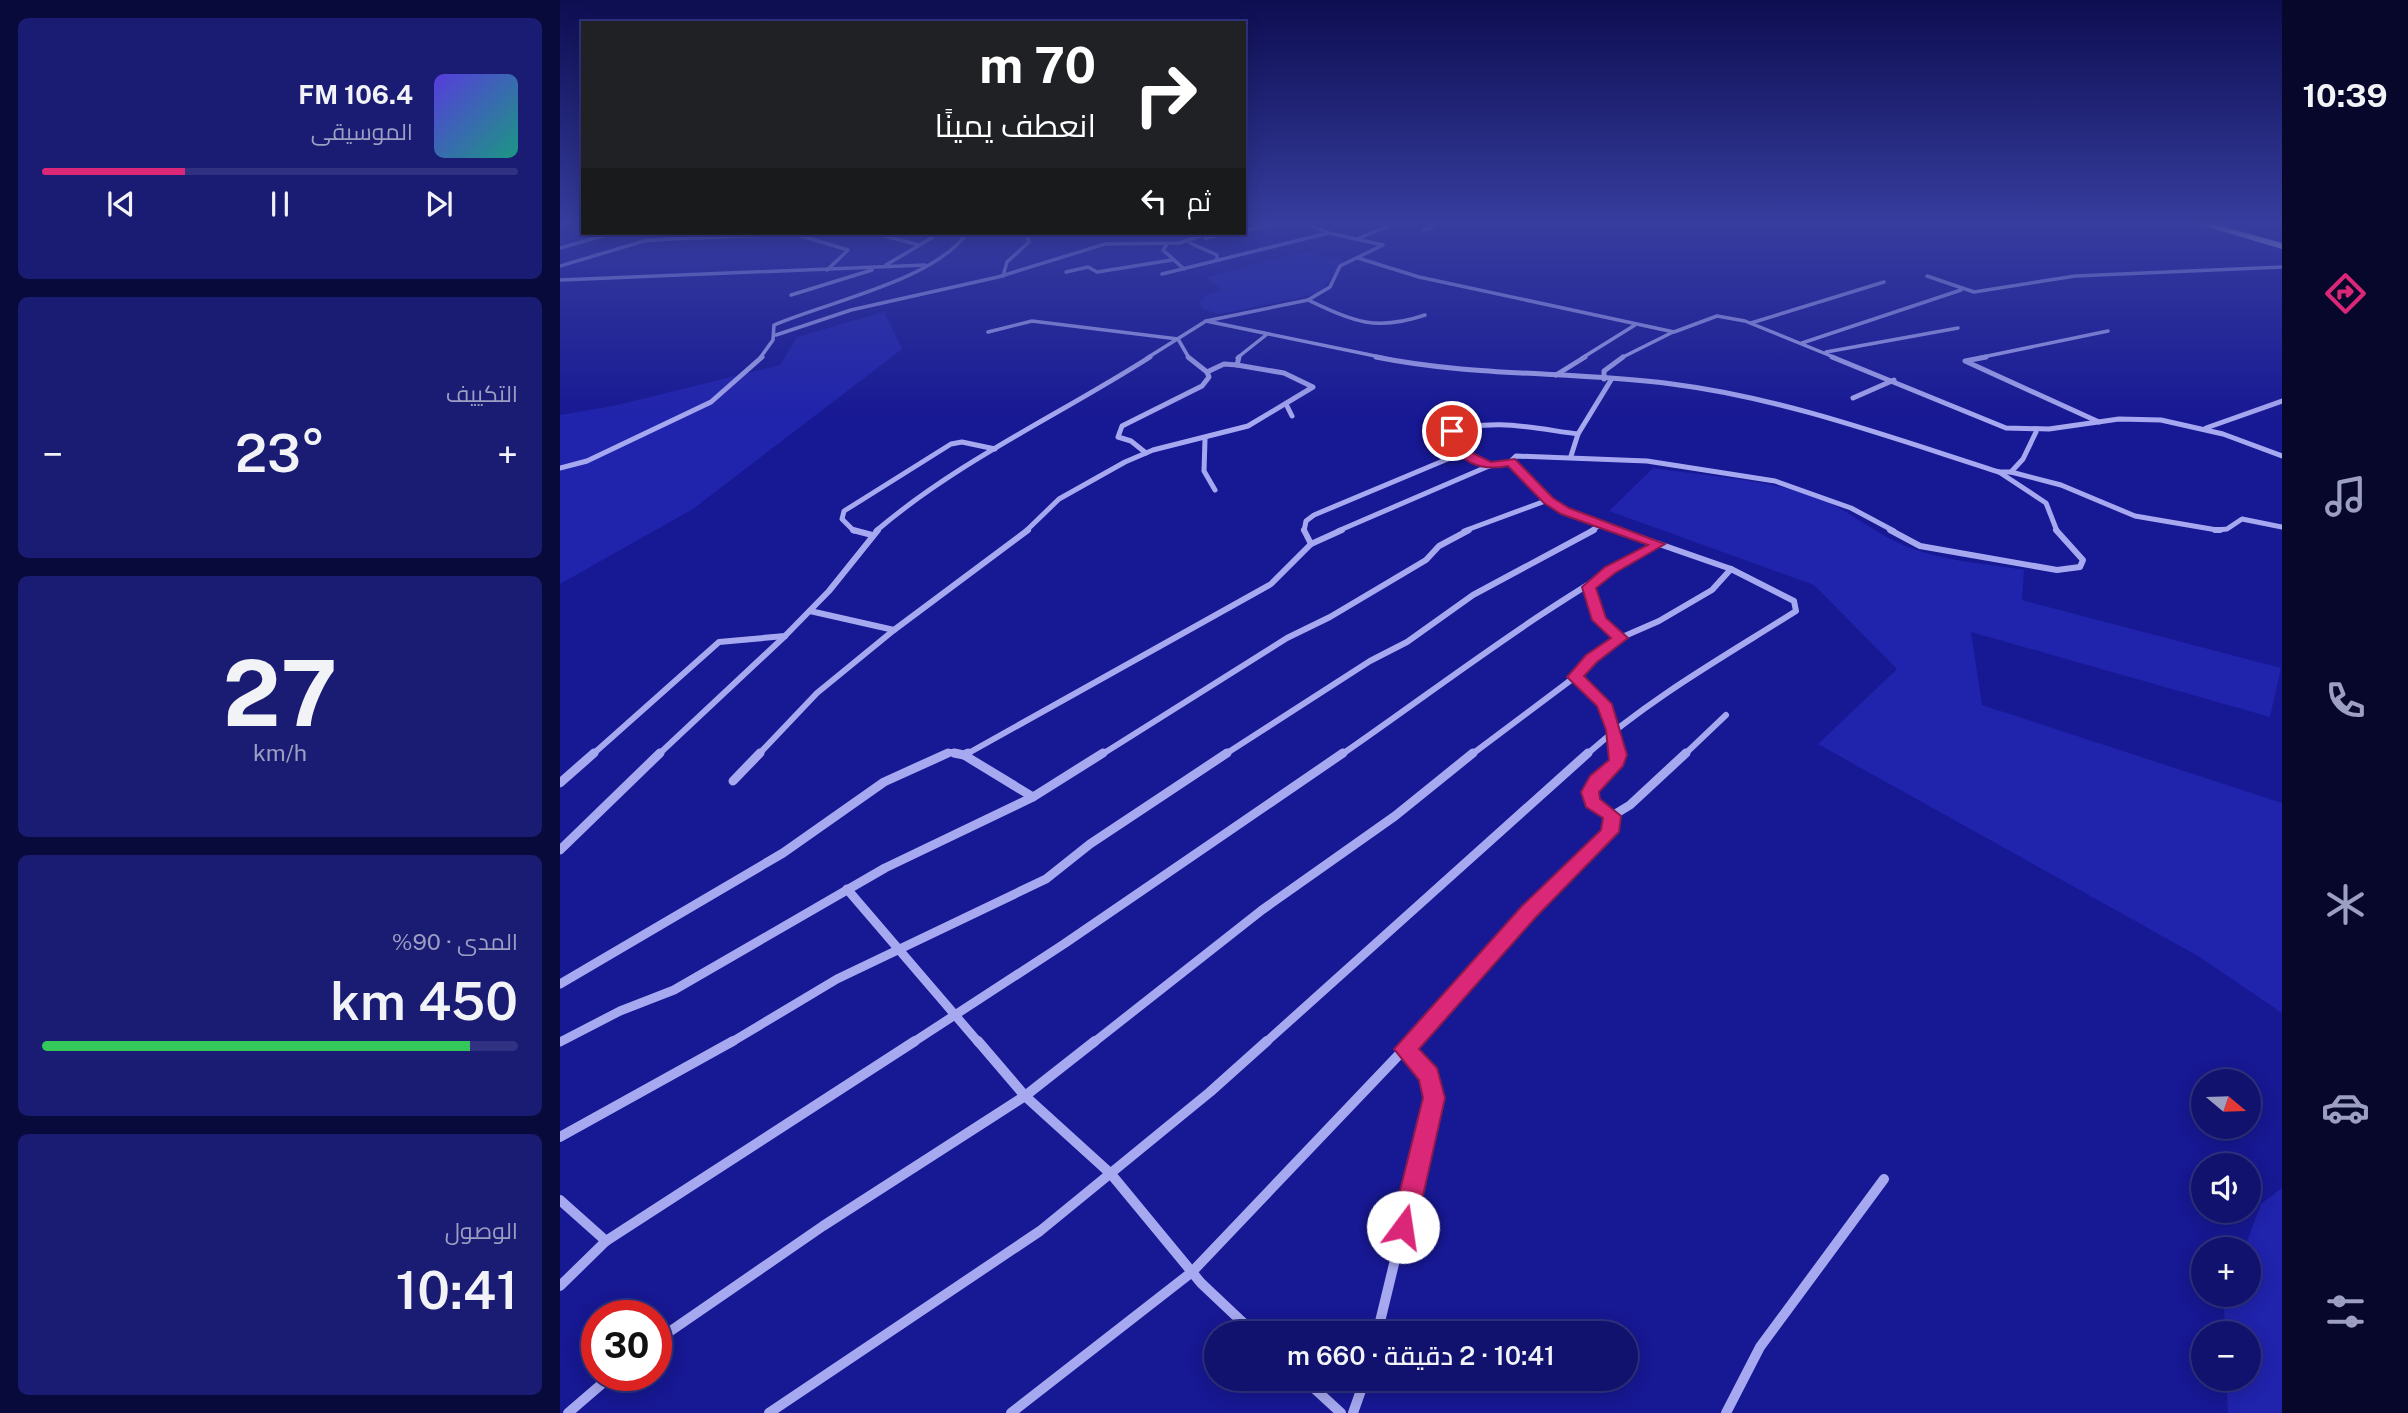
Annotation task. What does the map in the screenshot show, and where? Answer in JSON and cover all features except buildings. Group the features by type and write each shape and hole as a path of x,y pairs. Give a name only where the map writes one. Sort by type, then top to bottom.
{"street":[{"path":"791,295 810,289"},
{"path":"560,468 587,461 728,392 742,373 766,354 776,335 774,325 793,315 873,289"},
{"path":"776,335 843,314 949,289"},
{"path":"560,850 810,611 872,535 942,481 1206,321 1308,300 1326,289"},
{"path":"1474,289 1674,331"},
{"path":"1751,323 1861,289"},
{"path":"1802,343 1962,290 1974,292 1994,289"},
{"path":"1308,300 1370,326 1400,325 1425,314"},
{"path":"1604,379 1604,371 1634,349 1717,316 1751,323 2006,428 2036,432 2100,422 2157,418 2205,428 2282,456"},
{"path":"988,331 1032,321 1178,340"},
{"path":"964,755 1271,584 1311,544 1489,466 1510,462 1516,456 1571,456 1658,463 1774,481 1852,508 1920,545 2057,570 2080,567 2082,560 2056,530 2046,503 1999,472 1750,397 1668,383 1426,367 1206,321"},
{"path":"1555,376 1635,324"},
{"path":"1825,352 1958,328"},
{"path":"2100,422 1965,361 2108,331"},
{"path":"1237,365 1237,358 1266,335"},
{"path":"1178,340 1190,360 1208,372"},
{"path":"733,781 817,693 894,630 1040,521 1059,499 1087,481 1146,453 1248,426 1287,406 1313,387 1284,373 1237,365 1224,364 1208,372"},
{"path":"1146,453 1131,441 1118,438 1122,426 1202,386 1209,377 1208,372"},
{"path":"1571,456 1578,434 1611,380"},
{"path":"1853,398 1894,380"},
{"path":"2205,428 2282,401"},
{"path":"1287,406 1292,416"},
{"path":"1489,466 1462,453 1448,437 1458,429 1490,426 1578,434"},
{"path":"2011,472 2023,459 2036,432"},
{"path":"1205,439 1204,471 1215,490"},
{"path":"872,535 856,533 848,521 842,519 844,511 949,448 951,444 962,442 995,449"},
{"path":"1311,544 1304,531 1306,521 1314,515 1462,453"},
{"path":"769,1413 1040,1231 1210,1092 1614,730 1674,688 1796,611 1794,601 1731,569 1565,511 1548,500 1510,462"},
{"path":"1999,472 2011,472 2061,485 2135,516 2212,530 2227,529 2242,519 2282,527"},
{"path":"560,1042 620,1011 674,990 847,889 1032,797 1287,638 1330,617 1426,560 1439,546 1460,533 1548,500"},
{"path":"560,1137 672,1077 837,979 1046,879 1090,844 1171,789 1370,661 1407,642 1473,595 1518,568 1584,537 1600,525"},
{"path":"560,1286 606,1241 955,1016 1360,742 1475,659 1589,587 1610,570 1659,544"},
{"path":"672,1330 823,1226 1026,1096 1262,910 1395,816 1485,743 1575,677 1591,658 1620,638 1659,621 1712,590 1731,569"},
{"path":"1589,587 1599,620 1620,638"},
{"path":"810,611 894,630"},
{"path":"560,783 719,642 785,636"},
{"path":"1575,677 1604,704 1614,730 1619,755 1617,762 1596,780 1590,792 1592,802 1612,816"},
{"path":"1612,816 1630,805 1726,715"},
{"path":"560,984 783,853 884,782 950,752 964,755 1032,797"},
{"path":"1011,1413 1192,1272 1405,1049 1529,911 1610,832 1612,816"},
{"path":"847,889 1026,1096 1111,1174 1192,1272 1242,1321"},
{"path":"1380,1321 1434,1098 1429,1075 1405,1049"},
{"path":"1726,1413 1760,1347 1884,1179"},
{"path":"560,1200 606,1241"},
{"path":"568,1413 594,1391"},
{"path":"1317,1391 1341,1413"},
{"path":"1353,1413 1361,1391"}],"shaded area":[{"path":"1322,289 1316,294 1219,314 1202,309 1200,301 1208,294 1222,290"},
{"path":"884,312 902,349 693,509 560,584 560,415 613,406 780,365 797,337"},
{"path":"1653,468 1753,482 1811,495 1913,549 1945,558 2024,570 2022,600 2281,668 2270,717 1971,632 1982,705 2282,803 2282,1013 2198,956 1818,744 1897,669 1814,585 1609,511"},
{"path":"2282,1188 2282,1413 2228,1413 2227,1391 2261,1391 2261,1321 2225,1321 2224,1307 2261,1307 2261,1237 2249,1237 2254,1223 2261,1223 2261,1204"}],"route":[{"path":"1403,1227 1434,1098 1429,1075 1405,1049 1529,911 1610,832 1614,823 1612,816 1592,802 1590,792 1596,780 1617,762 1619,755 1614,730 1604,704 1575,677 1591,658 1620,638 1599,620 1593,592 1589,587 1610,570 1659,544 1565,511 1548,500 1510,462 1489,466 1462,453 1448,437 1452,431"}]}
